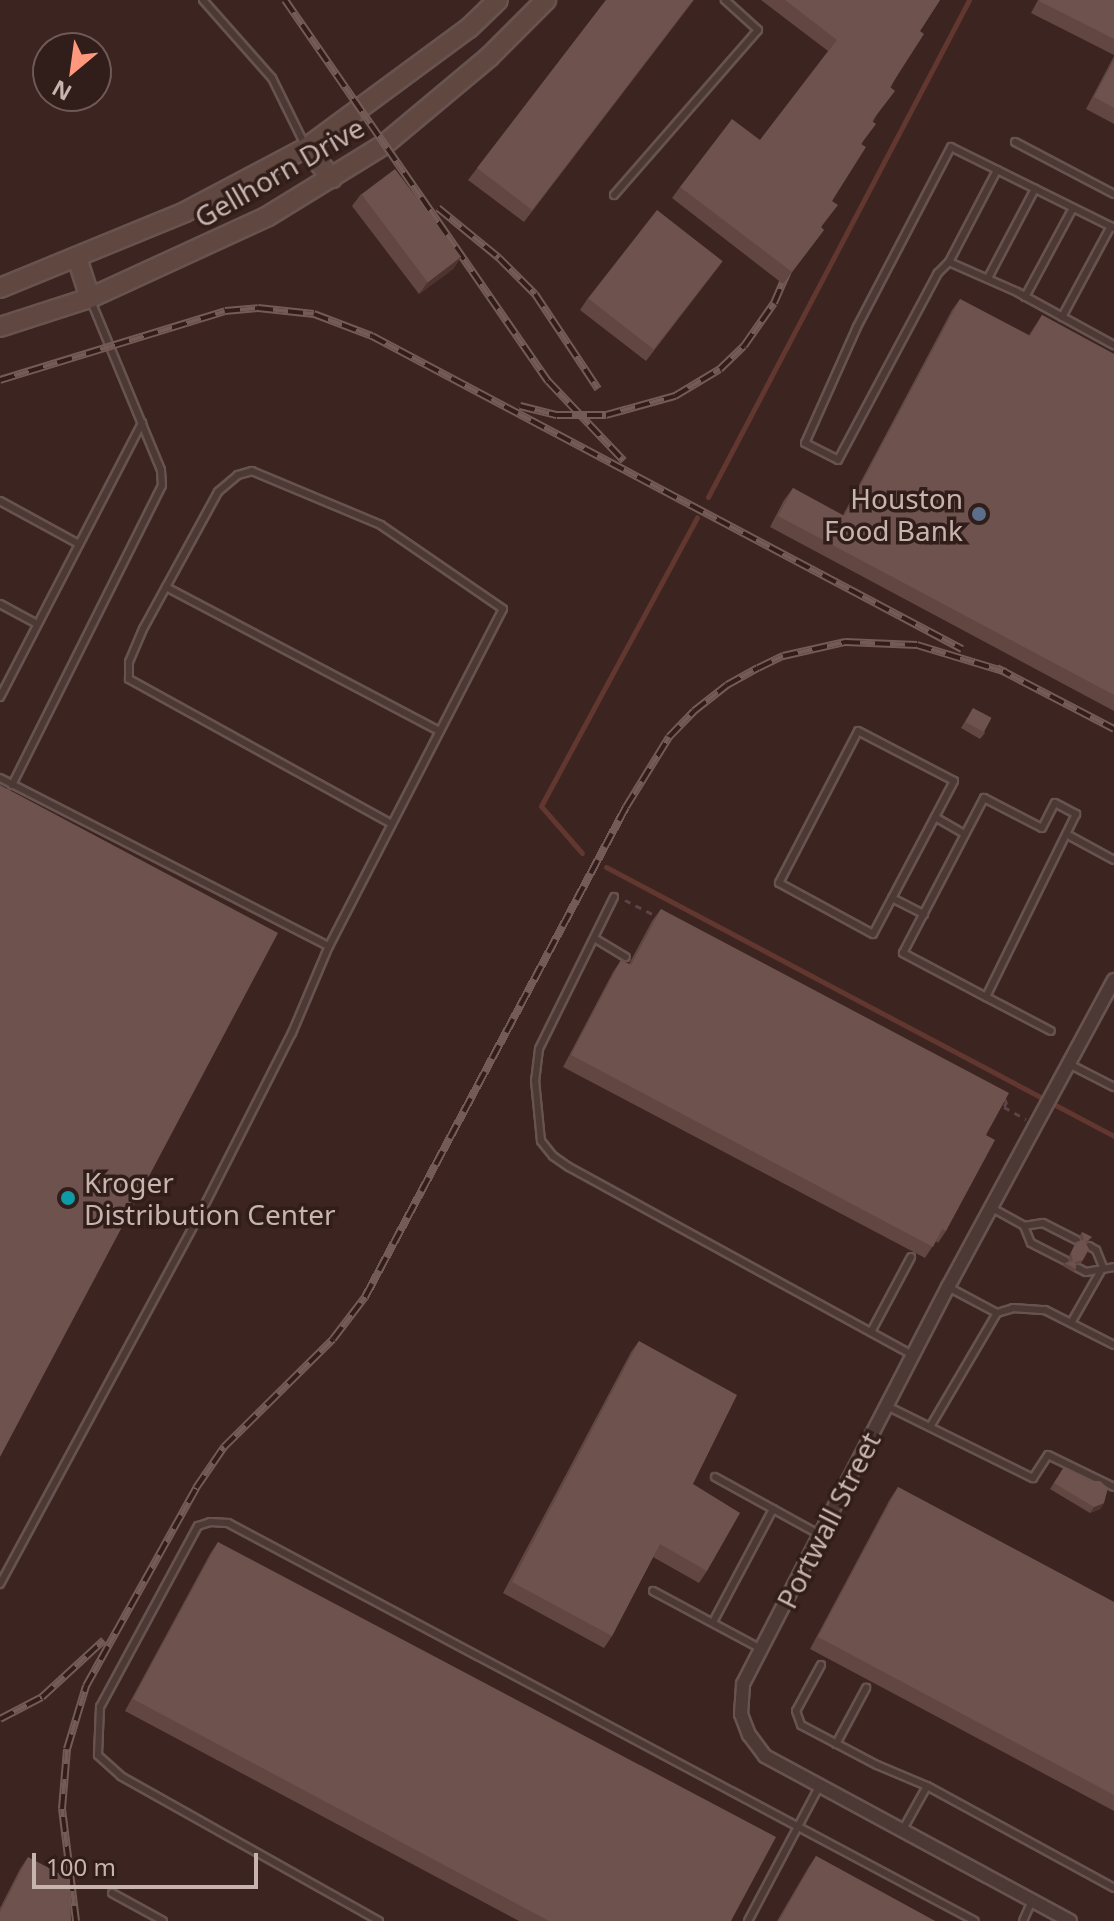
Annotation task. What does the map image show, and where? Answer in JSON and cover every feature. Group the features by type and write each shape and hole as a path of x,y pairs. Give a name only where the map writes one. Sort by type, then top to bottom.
{"main road":[{"name":"Gellhorn Drive","path":"0,288 185,212 306,148 469,28 498,0"},
{"name":"Gellhorn Drive","path":"0,327 90,298 268,216 332,178 385,144 489,57 546,0"},
{"path":"469,28 489,57"},
{"path":"306,148 332,178"},
{"path":"77,258 90,298"}],"street":[{"name":"Portwall Street","path":"1070,1921 765,1756 749,1735 741,1714 743,1684 948,1287 1114,980"}],"lane":[{"path":"203,0 272,78 306,148"},
{"path":"614,195 758,30 725,0"},
{"path":"1015,142 1114,194"},
{"path":"997,170 838,460 805,443 857,327 951,147 1112,227 1062,317"},
{"path":"988,278 1035,189"},
{"path":"1025,297 1073,208"},
{"path":"949,262 988,278 1114,345"},
{"path":"12,785 159,498 161,470 90,298"},
{"path":"0,697 142,423"},
{"path":"0,1584 196,1222 292,1033 329,946 392,824 439,731 503,609 381,525 252,471 238,475 218,492 166,587 129,662 129,679 392,824"},
{"path":"0,501 79,544"},
{"path":"166,587 439,731"},
{"path":"0,604 37,624"},
{"path":"858,731 954,781 935,817 873,934 779,883 858,731"},
{"path":"0,778 329,946"},
{"path":"986,997 1076,814 1055,803 1042,828 984,798 903,953 986,997 1051,1031"},
{"path":"935,817 965,834"},
{"path":"1068,835 1114,860"},
{"path":"614,897 539,1049 535,1080 541,1141 553,1156 569,1167 913,1355"},
{"path":"892,898 924,914"},
{"path":"594,938 626,957"},
{"path":"1069,1064 1114,1087"},
{"path":"992,1208 1024,1226 1031,1243 1066,1261"},
{"path":"1024,1226 1043,1223 1077,1240"},
{"path":"1089,1246 1096,1250 1103,1267"},
{"path":"871,1332 911,1257"},
{"path":"1071,1323 1103,1267"},
{"path":"1078,1268 1086,1272 1114,1267"},
{"path":"948,1287 997,1313"},
{"path":"930,1427 997,1313 1013,1308 1045,1310 1114,1345"},
{"path":"887,1406 1033,1478 1048,1455 1114,1487"},
{"path":"715,1477 820,1535"},
{"path":"713,1622 773,1509"},
{"path":"379,1921 121,1776 98,1755 100,1707 198,1526 210,1522 228,1523 975,1921"},
{"path":"653,1591 761,1649"},
{"path":"821,1665 796,1711 801,1725 927,1786 1114,1888"},
{"path":"836,1744 866,1688"},
{"path":"902,1831 927,1786"},
{"path":"748,1921 819,1787"},
{"path":"112,1893 163,1921"},
{"path":"1023,1921 1032,1901"}],"path":[{"path":"614,897 624,902 625,899 668,922"},
{"path":"993,1093 1007,1101 1004,1107 1036,1124"}],"building":[{"path":"606,0 693,0 532,210 477,168"},
{"path":"785,0 940,0 920,31 924,34 890,87 895,91 872,121 876,124 861,144 866,147 832,201 838,205 821,227 824,230 792,272 680,187 732,119 760,140 837,40"},
{"path":"1114,0 1114,39 1039,1"},
{"path":"1114,60 1114,108 1094,97"},
{"path":"395,169 461,257 428,282 361,194"},
{"path":"657,210 722,261 653,349 588,298"},
{"name":"Houston Food Bank","path":"960,299 1030,336 1042,315 1114,354 1114,695 778,516 793,488 844,516"},
{"path":"973,708 992,718 984,732 965,722"},
{"name":"Kroger Distribution Center","path":"0,785 278,933 0,1457"},
{"path":"661,909 1009,1093 986,1135 995,1140 946,1231 942,1229 933,1247 571,1055 621,960 631,965"},
{"path":"1082,1232 1092,1237 1085,1242 1089,1249 1083,1260 1075,1262 1076,1269 1065,1263 1073,1261 1071,1253 1076,1242 1084,1240"},
{"path":"639,1341 737,1395 693,1484 740,1513 707,1571 660,1544 612,1636 512,1582"},
{"path":"1064,1467 1090,1481 1100,1481 1108,1488 1104,1503 1094,1507 1054,1483"},
{"path":"898,1487 1114,1602 1114,1795 818,1637"},
{"path":"218,1542 776,1837 731,1921 549,1921 133,1699"},
{"path":"816,1856 935,1921 779,1921"},
{"path":"28,1857 70,1879 71,1921 0,1921 0,1912"}],"waterway":[{"path":"708,497 969,0"},
{"path":"582,853 541,806 697,518"},
{"path":"606,867 1114,1136"}],"railway":[{"path":"285,0 548,381 624,461"},
{"path":"438,208 499,258 535,294 598,389"},
{"path":"520,406 557,415 606,415 675,396 720,369 744,346 774,303 791,264"},
{"path":"0,380 225,311 258,308 314,314 372,336 962,649"},
{"path":"76,1921 62,1809 67,1749 86,1686 196,1488 224,1447 333,1339 365,1297 626,807 669,737 694,711 727,685 758,668 783,656 845,642 917,645 1006,672"},
{"path":"997,668 1114,729"},
{"path":"0,1719 42,1697 104,1640"}],"place":[{"name":"Houston Food Bank","path":"979,514"},
{"name":"Kroger Distribution Center","path":"68,1198"}]}
